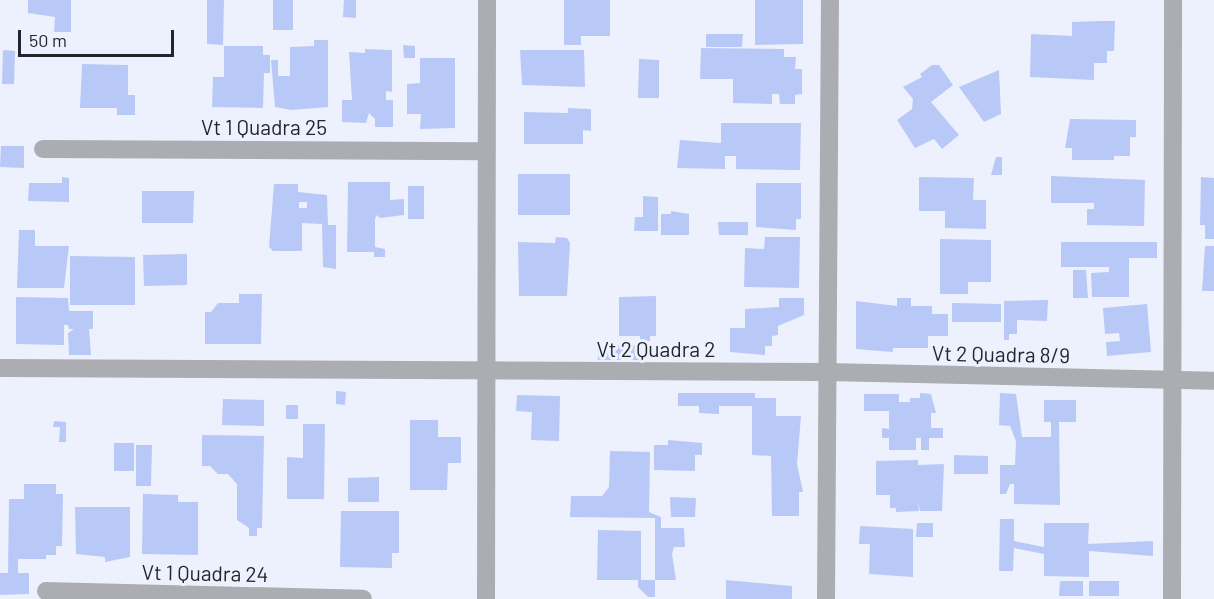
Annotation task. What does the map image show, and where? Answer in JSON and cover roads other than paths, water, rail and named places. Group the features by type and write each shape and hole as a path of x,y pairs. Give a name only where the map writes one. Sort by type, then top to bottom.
{"street":[{"path":"486,599 484,151 487,0"},
{"path":"826,599 830,0"},
{"path":"1172,599 1173,0"},
{"name":"Vt 1 Quadra 25","path":"43,149 484,151"},
{"name":"Vt 2 Quadra 2","path":"0,368 828,372"},
{"name":"Vt 2 Quadra 8/9","path":"828,372 1214,381"},
{"name":"Vt 1 Quadra 24","path":"46,591 363,599"}]}
